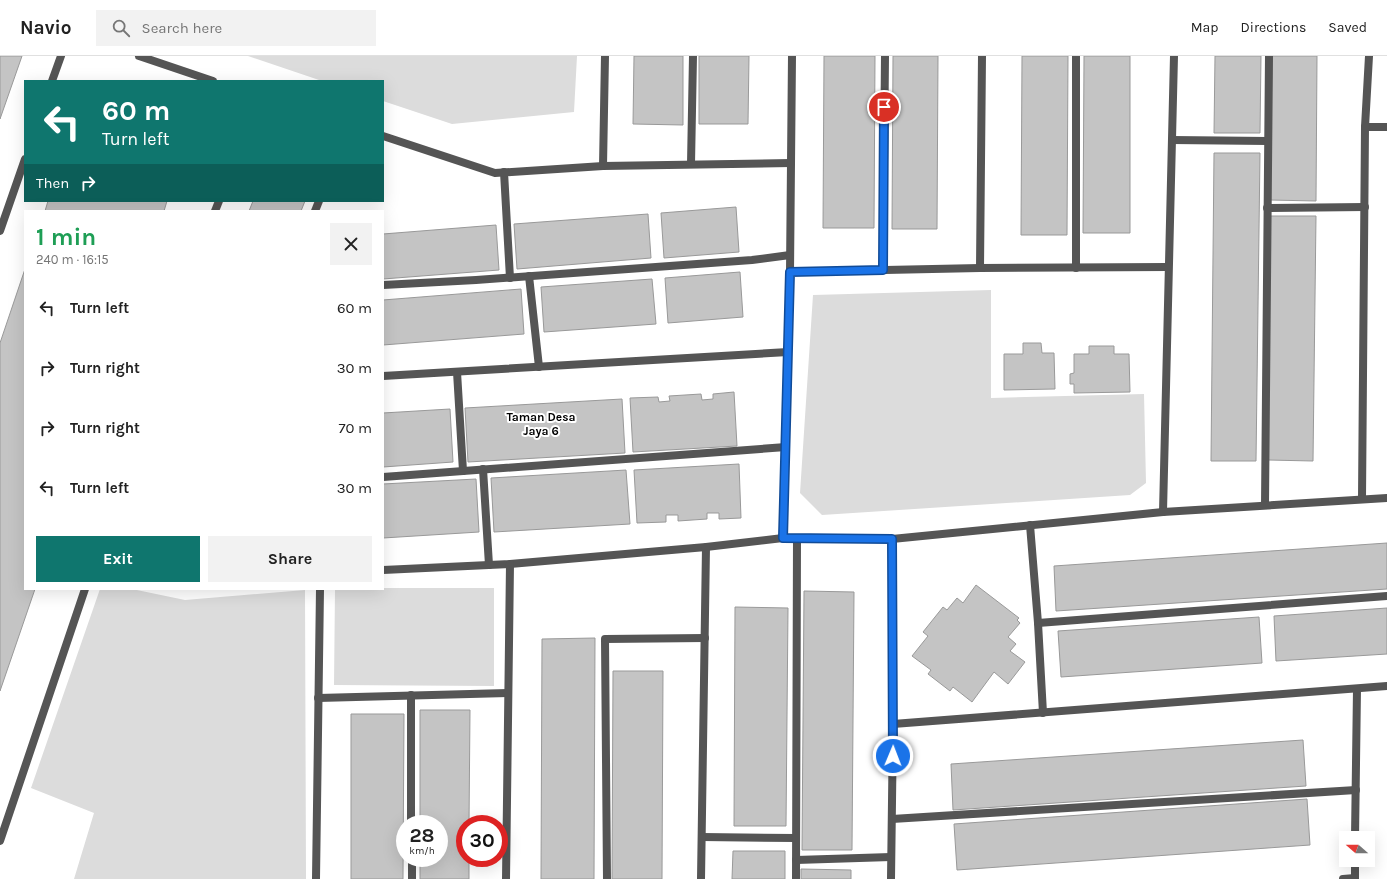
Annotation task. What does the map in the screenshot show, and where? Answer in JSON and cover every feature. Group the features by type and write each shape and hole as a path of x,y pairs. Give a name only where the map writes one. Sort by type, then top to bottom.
{"street":[{"path":"52,80 61,56"},
{"path":"139,56 210,80"},
{"path":"603,166 605,56"},
{"path":"691,164 693,56"},
{"path":"783,538 790,272 792,56"},
{"path":"883,270 885,56"},
{"path":"980,268 982,56"},
{"path":"1076,56 1076,268"},
{"path":"1163,512 1174,56"},
{"path":"1265,505 1269,56"},
{"path":"1362,499 1365,127 1369,56"},
{"path":"1365,127 1387,127"},
{"path":"384,136 495,173 603,166 791,162"},
{"path":"1172,140 1268,141"},
{"path":"0,231 24,162"},
{"path":"504,172 510,278"},
{"path":"1267,208 1364,207"},
{"path":"384,285 510,278 752,260 790,255"},
{"path":"790,272 980,268 1168,267"},
{"path":"529,276 539,367"},
{"path":"384,376 788,352"},
{"path":"457,372 463,471"},
{"path":"384,477 786,447"},
{"path":"483,469 488,565"},
{"path":"384,570 510,564 706,547 783,538 892,539 1163,512 1387,498"},
{"path":"1030,525 1038,623 1043,713"},
{"path":"796,879 798,538"},
{"path":"891,879 893,724 892,539"},
{"path":"701,879 706,547"},
{"path":"506,879 510,564"},
{"path":"0,841 85,590"},
{"path":"316,879 320,590"},
{"path":"1038,623 1387,596"},
{"path":"607,879 605,639 705,638"},
{"path":"893,724 1387,686"},
{"path":"1355,831 1358,688"},
{"path":"318,698 508,693"},
{"path":"411,695 411,815"},
{"path":"892,819 1356,790"},
{"path":"702,837 796,838"},
{"path":"796,860 891,857"},
{"path":"412,867 412,879"},
{"path":"1344,879 1355,879 1355,867"}],"shaded area":[{"path":"248,56 577,56 574,112 452,124 384,101 384,80 319,80"},
{"path":"991,290 991,398 1144,394 1146,483 1130,495 822,515 800,493 813,295"},
{"path":"384,588 494,588 494,686 334,685 335,590 384,590"},
{"path":"100,590 137,590 185,600 305,590 306,879 74,879 94,813 31,788"}],"building":[{"path":"0,56 22,56 0,119"},
{"path":"634,56 683,56 683,125 633,124"},
{"path":"699,56 749,56 748,124 699,124"},
{"path":"824,56 875,56 874,228 823,228"},
{"path":"893,56 938,56 937,229 892,229"},
{"path":"1022,56 1068,56 1067,235 1021,235"},
{"path":"1084,56 1130,56 1130,233 1083,233"},
{"path":"1215,56 1261,56 1260,133 1214,133"},
{"path":"1272,56 1317,56 1316,201 1270,200"},
{"path":"1214,153 1260,153 1256,461 1211,461"},
{"path":"48,202 167,202 164,210 45,210"},
{"path":"253,202 305,202 301,210 249,210"},
{"path":"736,207 739,252 664,258 661,213"},
{"path":"648,214 651,258 517,269 514,224"},
{"path":"1270,216 1316,216 1313,461 1268,460"},
{"path":"496,225 499,270 384,279 384,234"},
{"path":"24,272 24,590 35,590 0,691 0,343"},
{"path":"740,272 743,317 668,323 665,278"},
{"path":"652,279 656,324 544,332 541,287"},
{"path":"521,289 524,334 384,345 384,300"},
{"path":"1023,343 1041,343 1042,353 1054,353 1055,389 1004,390 1004,354 1023,354"},
{"path":"1089,346 1114,346 1114,354 1129,354 1130,392 1074,393 1074,384 1070,384 1070,374 1074,373 1074,354 1089,354"},
{"path":"734,392 737,446 633,452 630,398 658,397 659,402 670,401 669,396 701,394 702,400 713,399 713,394"},
{"path":"622,399 625,453 468,462 465,408"},
{"path":"450,409 453,462 384,467 384,413"},
{"path":"739,464 741,518 719,519 719,513 707,513 707,519 678,521 678,515 666,515 666,522 637,523 634,470"},
{"path":"626,470 630,524 494,532 491,478"},
{"path":"476,479 479,532 384,538 384,484"},
{"path":"1387,543 1387,589 1056,611 1054,566"},
{"path":"976,585 1019,618 1017,620 1020,623 1008,637 1016,644 1010,651 1025,662 1008,684 994,672 972,702 953,687 950,691 928,674 931,670 912,656 928,636 923,632 943,607 947,610 957,598 963,603"},
{"path":"804,591 854,592 852,850 802,850"},
{"path":"735,607 788,608 786,826 734,826"},
{"path":"1387,608 1387,654 1276,661 1274,616"},
{"path":"1259,617 1262,663 1061,677 1058,631"},
{"path":"595,638 594,879 541,879 542,639"},
{"path":"613,671 663,671 662,879 612,879"},
{"path":"420,710 470,710 469,815 456,815 456,867 469,867 469,879 420,879 420,867 448,867 448,815 420,815"},
{"path":"351,714 404,714 403,815 396,815 396,867 403,867 403,879 351,879"},
{"path":"1303,740 1306,786 953,810 951,764"},
{"path":"1307,799 1310,845 957,870 954,824"},
{"path":"733,851 785,851 785,879 732,879"},
{"path":"801,869 851,870 851,879 801,879"}],"district":[{"name":"Taman Desa Jaya 6","path":"541,424"}],"route":[{"path":"884,107 883,270 790,272 783,538 892,539 893,756"}]}
